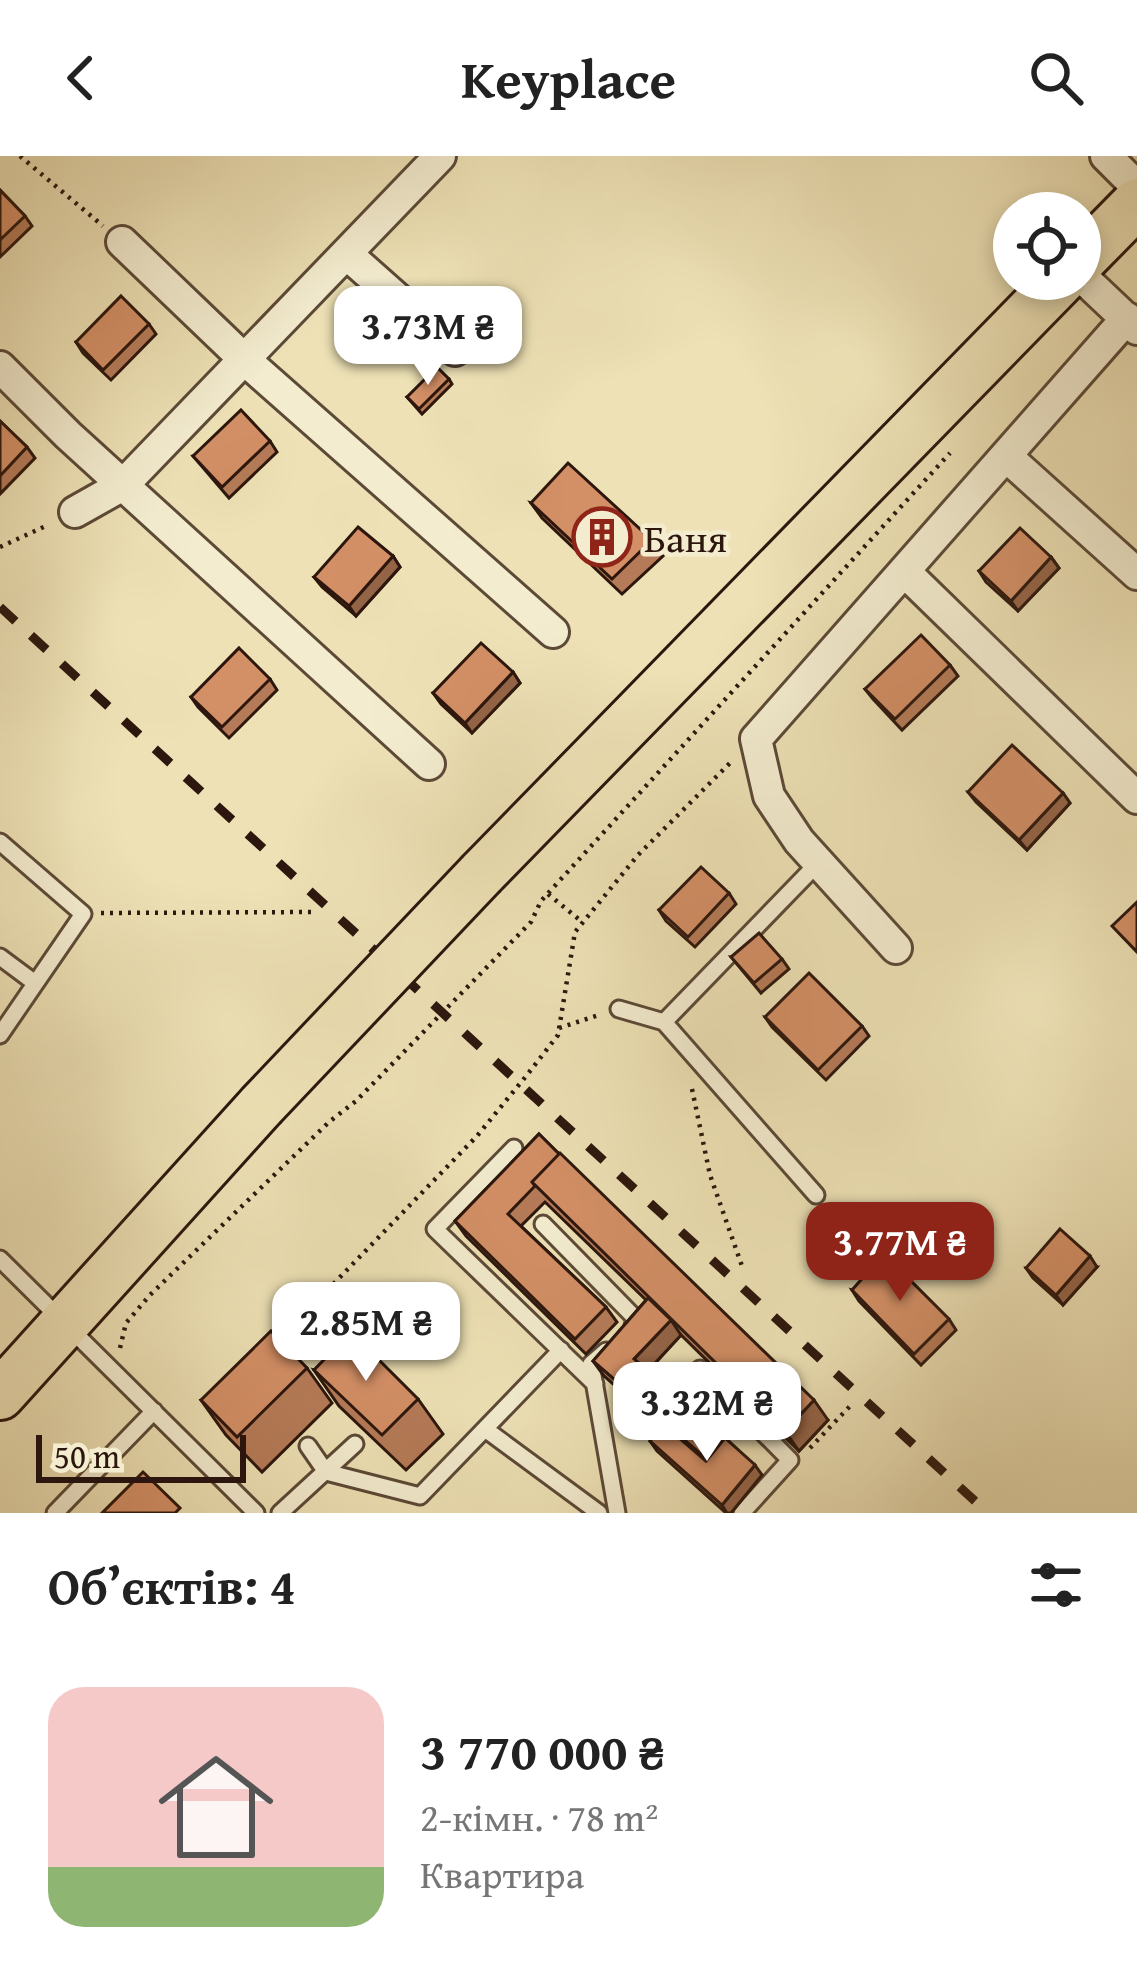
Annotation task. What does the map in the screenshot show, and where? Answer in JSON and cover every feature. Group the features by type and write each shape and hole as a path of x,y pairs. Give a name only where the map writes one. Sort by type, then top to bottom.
{"main road":[{"path":"1101,240 1137,203"},
{"path":"0,1395 261,1106 482,873 1041,300"}],"street":[{"path":"75,512 123,485 440,156"},
{"path":"1106,156 1137,187"},
{"path":"122,242 245,361 553,632"},
{"path":"348,255 455,350"},
{"path":"896,948 799,842 769,796 756,739 1006,456 1132,324 1101,295"},
{"path":"0,367 429,764"},
{"path":"1006,456 1137,574"},
{"path":"904,571 1137,798"}],"lane":[{"path":"0,842 83,914 0,1035"},
{"path":"664,1022 818,862"},
{"path":"0,957 35,983"},
{"path":"620,1009 664,1022 816,1195"},
{"path":"514,1148 436,1229 595,1384"},
{"path":"543,1224 638,1321 591,1364 617,1513"},
{"path":"0,1259 256,1513"},
{"path":"308,1446 326,1472 420,1496 561,1350"},
{"path":"700,1369 790,1460 742,1513"},
{"path":"55,1513 154,1412"},
{"path":"485,1429 599,1513"},
{"path":"280,1513 355,1444"}],"path":[{"path":"20,156 122,242"},
{"path":"124,1365 119,1343 126,1323 150,1295 370,1087 531,922 548,894 950,452"},
{"path":"0,547 75,512"},
{"path":"263,1357 477,1136 558,1035 575,932 684,806 756,739"},
{"path":"548,894 583,922"},
{"path":"83,914 314,912"},
{"path":"559,1028 620,1009"},
{"path":"682,1043 710,1175 742,1266"},
{"path":"790,1460 803,1456 853,1403"}],"building":[{"path":"0,190 25,216 0,240"},
{"path":"121,296 149,324 103,370 76,342"},
{"path":"437,367 449,379 419,409 407,397"},
{"path":"241,410 270,441 222,487 193,456"},
{"path":"0,421 27,447 0,476"},
{"name":"Баня","path":"568,463 652,540 612,579 531,503"},
{"path":"358,527 393,556 349,606 314,577"},
{"path":"1020,528 1051,557 1011,601 979,571"},
{"path":"921,635 950,665 895,719 865,689"},
{"path":"481,643 513,672 465,723 433,693"},
{"path":"239,648 270,679 222,727 191,697"},
{"path":"1012,745 1063,793 1019,840 968,792"},
{"path":"701,867 729,893 688,937 659,910"},
{"path":"1137,902 1137,952 1112,926"},
{"path":"759,933 782,959 754,983 731,957"},
{"path":"809,973 862,1026 818,1070 765,1017"},
{"path":"539,1134 559,1154 508,1214 606,1307 575,1339 455,1221"},
{"path":"560,1153 814,1400 785,1431 532,1182"},
{"path":"1060,1229 1090,1256 1056,1295 1026,1268"},
{"path":"884,1254 949,1319 914,1354 852,1290"},
{"path":"648,1298 671,1320 634,1359 721,1433 703,1456 593,1361"},
{"path":"271,1331 307,1368 237,1437 201,1400"},
{"path":"351,1332 418,1399 382,1435 314,1370"},
{"path":"663,1424 706,1461 725,1438 755,1465 722,1505 650,1441"},
{"path":"143,1472 180,1508 175,1513 102,1513"}],"railway":[{"path":"0,607 988,1513"}],"place":[{"name":"Баня","path":"602,537"}]}
